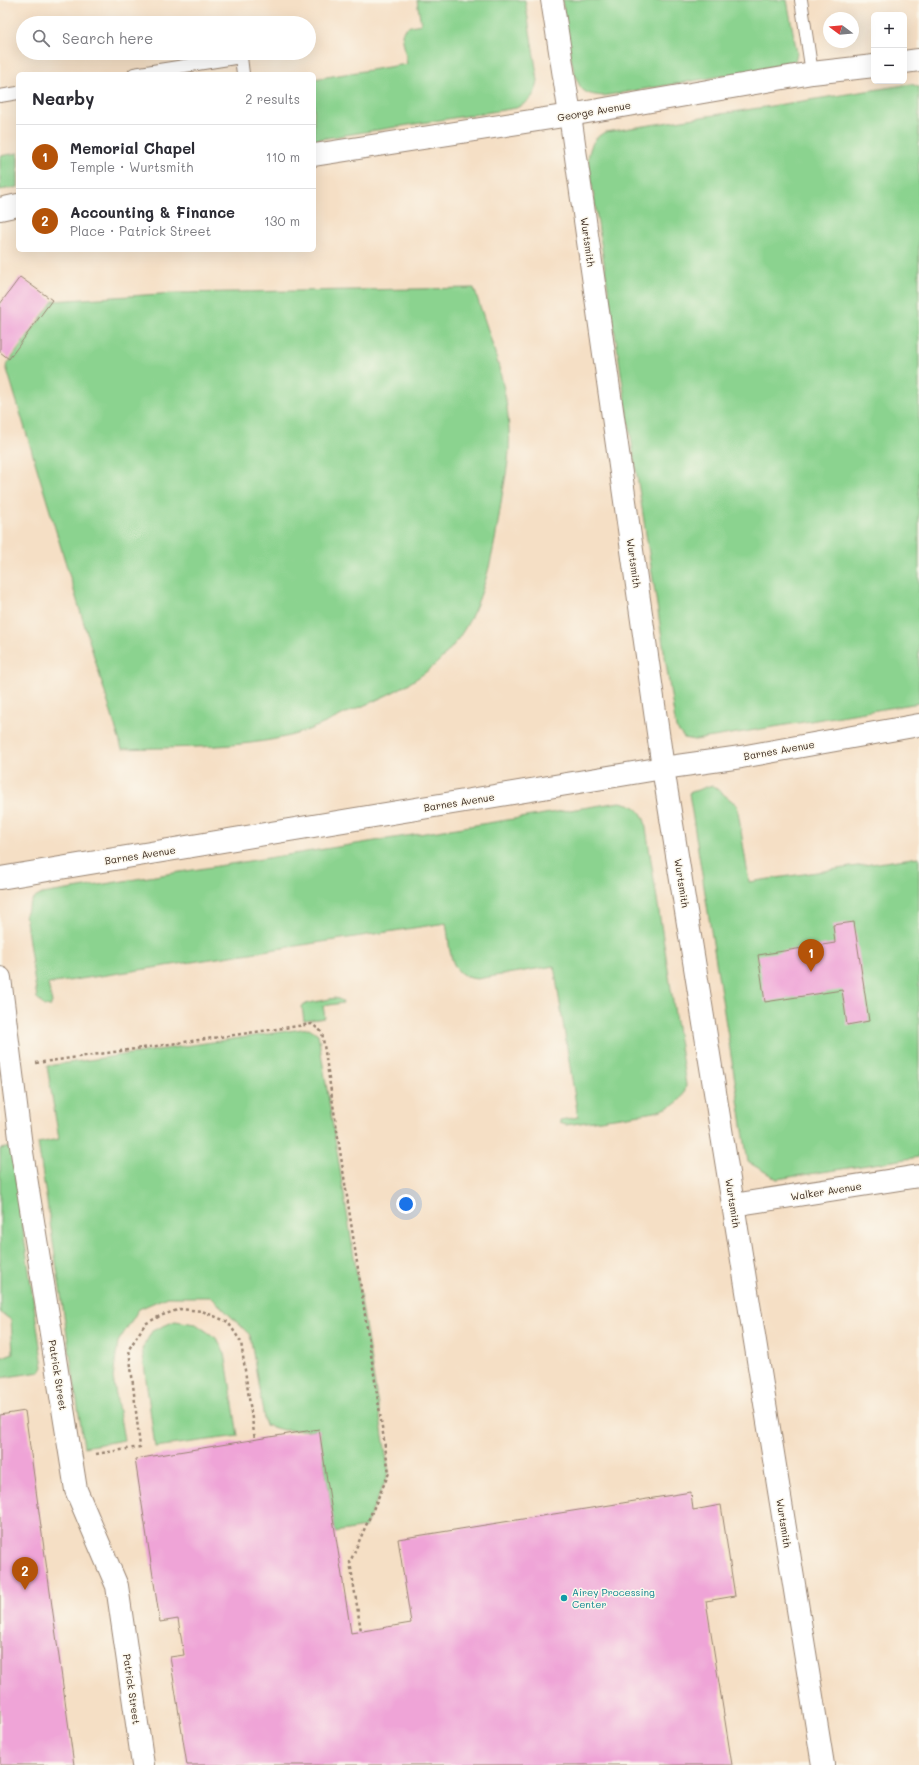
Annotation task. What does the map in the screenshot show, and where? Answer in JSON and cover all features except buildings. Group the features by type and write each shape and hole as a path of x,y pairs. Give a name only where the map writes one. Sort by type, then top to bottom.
{"street":[{"name":"Wurtsmith","path":"552,0 570,115 663,768 823,1765"},
{"path":"907,62 919,60"},
{"name":"George Avenue","path":"316,155 570,115 812,73 871,66"},
{"path":"0,209 16,206"},
{"name":"Barnes Avenue","path":"0,878 663,768 741,757 919,726"},
{"name":"Patrick Street","path":"0,978 22,1146 76,1490 117,1586 143,1765"},
{"name":"Walker Avenue","path":"733,1205 919,1176"}],"lane":[{"path":"800,0 812,73"},
{"path":"146,72 221,60"},
{"path":"241,60 243,72"},
{"path":"0,96 16,93"}],"path":[{"path":"12,1067 312,1024 322,1032 389,1473 350,1562 361,1631"},
{"path":"71,1458 140,1447 129,1350 145,1324 160,1316 180,1309 202,1310 228,1322 241,1342 255,1440"}],"green space":[{"path":"417,0 525,0 538,81 533,95 528,101 516,108 316,140 316,79 407,64 402,34 403,31 407,27 421,24"},
{"path":"562,0 787,0 797,53 795,61 788,65 603,96 588,93 583,90 575,74 569,48"},
{"path":"911,84 919,87 919,703 695,740 684,738 676,728 588,159 591,147 598,137 606,132"},
{"path":"16,153 16,187 0,190 0,156"},
{"path":"474,288 491,340 505,394 508,412 509,455 495,538 486,580 470,620 459,638 445,655 434,665 398,690 319,726 300,733 273,740 230,745 122,749 6,366 53,301 176,293"},
{"path":"712,785 737,805 749,882 919,857 919,1157 777,1179 748,1162 689,793"},
{"path":"620,802 629,804 639,810 645,822 686,1085 683,1096 680,1100 661,1110 566,1125 560,1123 560,1120 578,1117 554,966 477,979 467,977 455,966 450,950 446,923 48,984 52,1002 50,1007 44,1006 37,998 25,914 33,899 42,894"},
{"path":"335,998 341,1000 343,1003 323,1006 325,1018 304,1021 302,1007 304,1004"},
{"path":"309,1028 318,1034 389,1473 365,1527 335,1532 319,1430 283,1430 265,1425 250,1335 211,1297 167,1297 139,1309 118,1342 113,1378 124,1440 84,1447 38,1143 59,1139 47,1066"},
{"path":"11,1147 43,1367 40,1372 0,1378 0,1358 13,1353 11,1320 0,1312 0,1149"},
{"path":"175,1321 196,1324 216,1338 225,1353 238,1436 155,1447 142,1349 152,1331"}],"place":[{"name":"Memorial Chapel","path":"811,972"},
{"name":"Accounting & Finance","path":"25,1590"},
{"name":"Airey Processing Center","path":"564,1598"}]}
